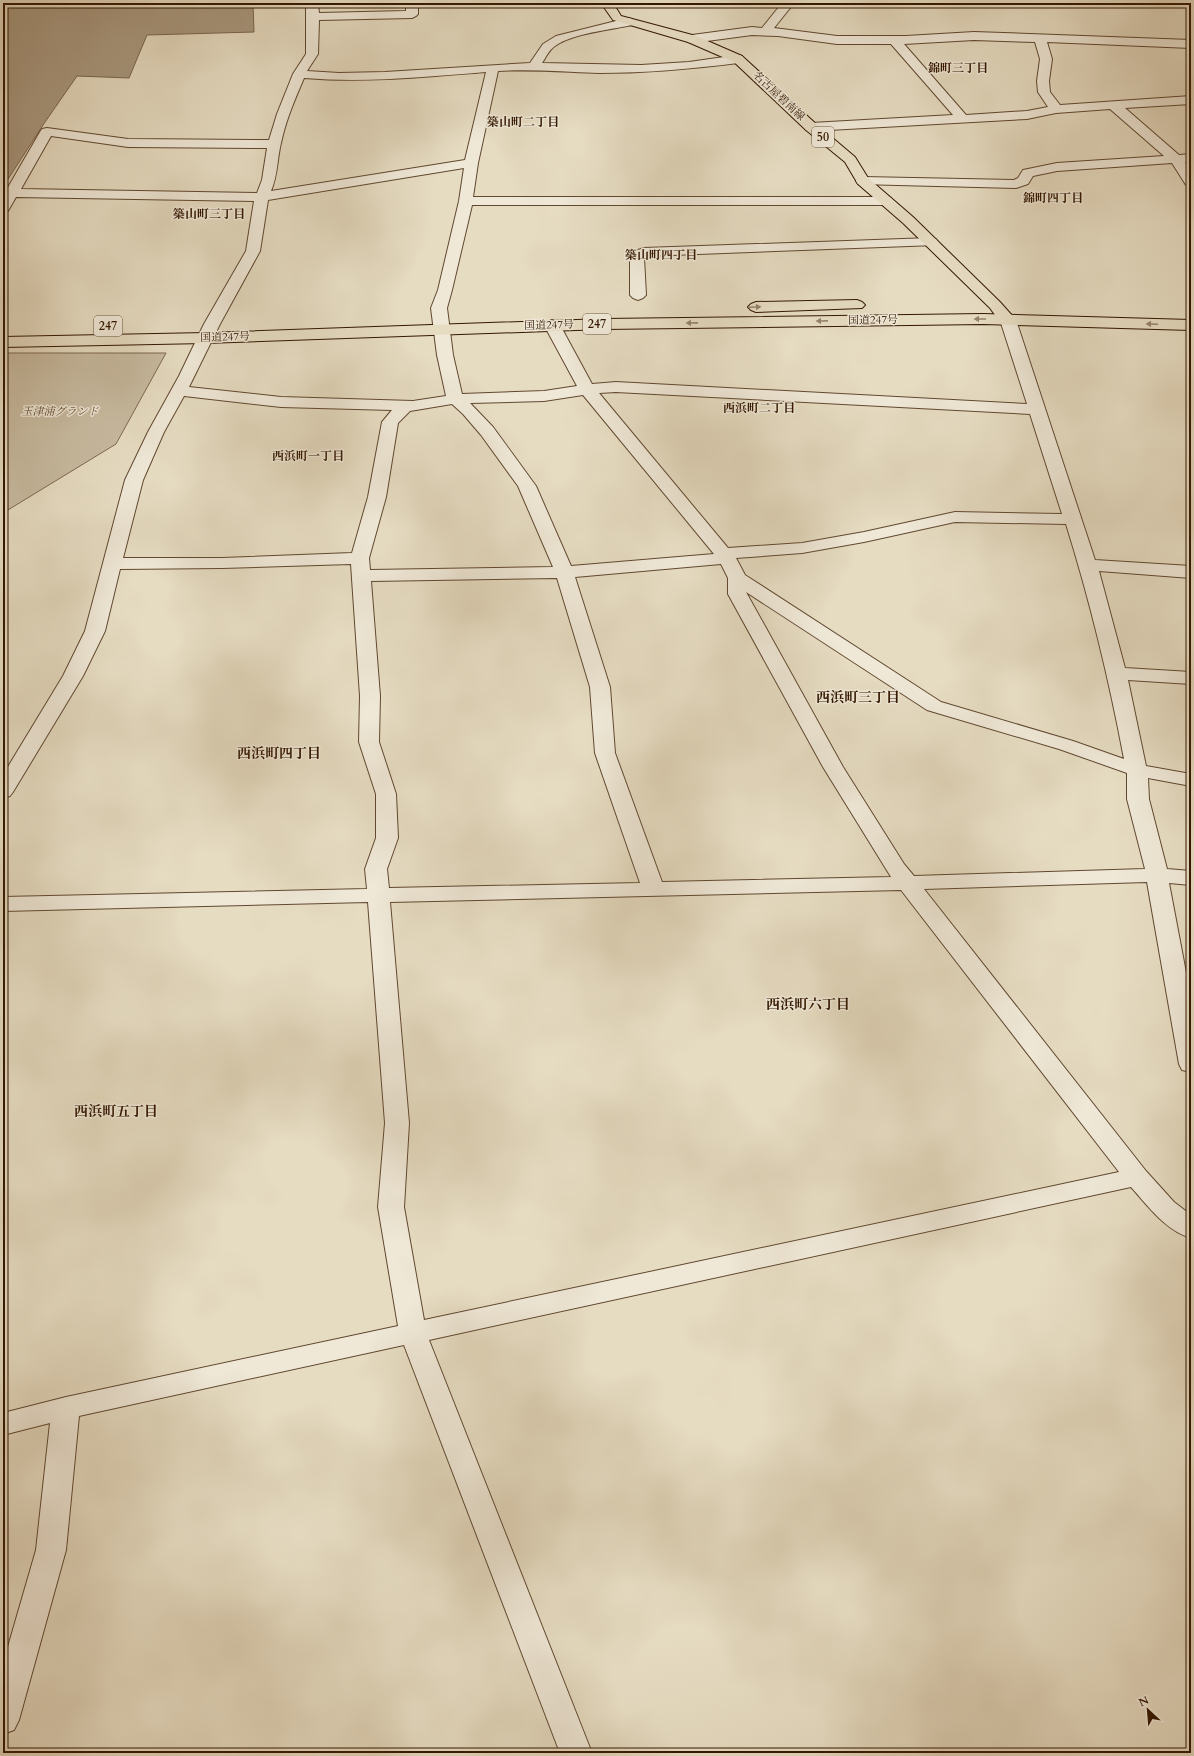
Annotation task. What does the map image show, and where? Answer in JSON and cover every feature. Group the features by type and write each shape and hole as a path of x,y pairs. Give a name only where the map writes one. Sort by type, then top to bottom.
{"main road":[{"name":"名古屋碧南線","path":"607,3 618,18 692,39 738,59 811,127 850,160 863,181 931,242 995,305 1008,320"},
{"name":"国道247号","path":"3,342 209,331 734,308 872,305"},
{"path":"934,305 995,305 1191,311"},
{"name":"国道247号","path":"441,322 552,325 983,319 1191,325"},
{"name":"国道247号","path":"3,328 209,331"}],"street":[{"path":"3,792 73,676 95,631 134,480 209,331 253,252 262,196 269,180 274,144 283,114 299,74 312,54 312,3"},
{"path":"313,17 412,14 412,3"},
{"path":"766,31 788,3"},
{"path":"534,66 542,52 552,42 628,22"},
{"path":"692,39 730,33 766,31 837,40 894,40 974,36 1191,44"},
{"path":"1040,38 1046,59 1043,81 1044,92 1056,109"},
{"path":"894,40 962,118"},
{"path":"299,74 340,77 385,76 534,66 597,69 641,69 689,66 738,59"},
{"path":"493,68 471,163 466,201 445,290 439,308 445,355 455,399 469,411 487,431 527,486 564,572 600,687 605,753 653,888"},
{"path":"811,127 1027,114 1056,109 1191,100"},
{"path":"1113,105 1176,158 1191,182"},
{"path":"3,208 47,132 128,143 274,144"},
{"path":"863,181 1016,184 1023,181 1028,172 1057,167 1191,158"},
{"path":"12,193 262,196 471,163"},
{"path":"466,201 886,201"},
{"path":"638,295 637,255 644,252 931,242"},
{"path":"1008,320 1088,565 1117,673 1137,770 1138,799 1157,875 1191,1064"},
{"path":"552,325 587,389 725,556 737,578 934,706 1066,745 1137,770 1191,780"},
{"path":"178,391 281,402 405,406 455,399 544,396 587,389 616,387 1036,409"},
{"path":"405,406 390,422 377,497 361,567 370,696 369,742 386,794 387,838 376,869 397,1123 391,1207 413,1334 576,1753"},
{"path":"112,564 222,563 564,572 802,548 864,537 955,517 1072,519"},
{"path":"1088,565 1191,572"},
{"path":"737,578 736,594 801,713 895,867 1138,1177 1165,1209 1191,1229"},
{"path":"1117,673 1191,678"},
{"path":"3,904 907,883 1157,875 1191,878"},
{"path":"3,1424 66,1408 1138,1177"},
{"path":"3,1720 51,1550 66,1408"}],"green space":[{"name":"玉津浦グランド","path":"3,353 166,353 116,444 3,513"}],"shaded area":[{"path":"3,3 253,3 254,32 147,35 129,78 77,76 3,187"}],"district":[{"name":"錦町三丁目","path":"958,68"},
{"name":"築山町二丁目","path":"523,122"},
{"name":"錦町四丁目","path":"1053,198"},
{"name":"築山町三丁目","path":"209,214"},
{"name":"築山町四丁目","path":"661,255"},
{"name":"西浜町二丁目","path":"759,408"},
{"name":"西浜町一丁目","path":"308,456"},
{"name":"西浜町三丁目","path":"858,697"},
{"name":"西浜町四丁目","path":"279,753"},
{"name":"西浜町六丁目","path":"808,1004"},
{"name":"西浜町五丁目","path":"116,1111"}]}
